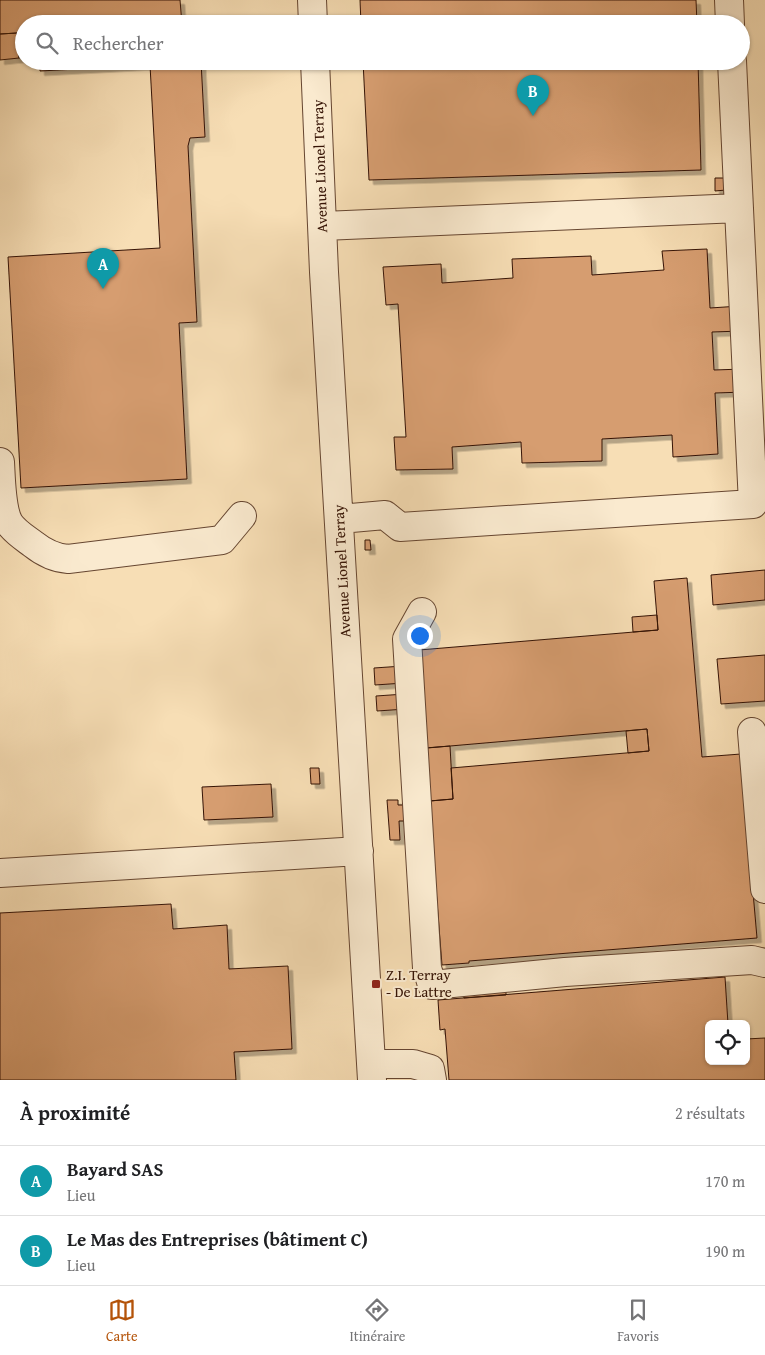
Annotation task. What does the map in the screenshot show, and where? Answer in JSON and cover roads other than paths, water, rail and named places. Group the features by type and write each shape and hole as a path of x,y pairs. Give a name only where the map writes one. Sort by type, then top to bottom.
{"street":[{"path":"312,0 313,15"},
{"path":"729,0 730,15"},
{"name":"Avenue Lionel Terray","path":"315,70 371,1072"},
{"path":"340,519 385,515 400,527 753,504 732,70"},
{"path":"323,226 739,208"},
{"path":"0,462 1,488 9,523 14,530 44,553 61,559 222,540 242,516"},
{"path":"422,612 407,639 427,968 432,985 565,972 752,960 765,963"},
{"path":"752,732 765,889"},
{"path":"0,873 359,851"},
{"path":"371,1072 413,1064 430,1069 432,1080"}],"place":[{"name":"Le Mas des Entreprises (bâtiment C)","path":"533,116"},
{"name":"Bayard SAS","path":"103,289"},
{"name":"Z.I. Terray - De Lattre","path":"376,984"}]}
